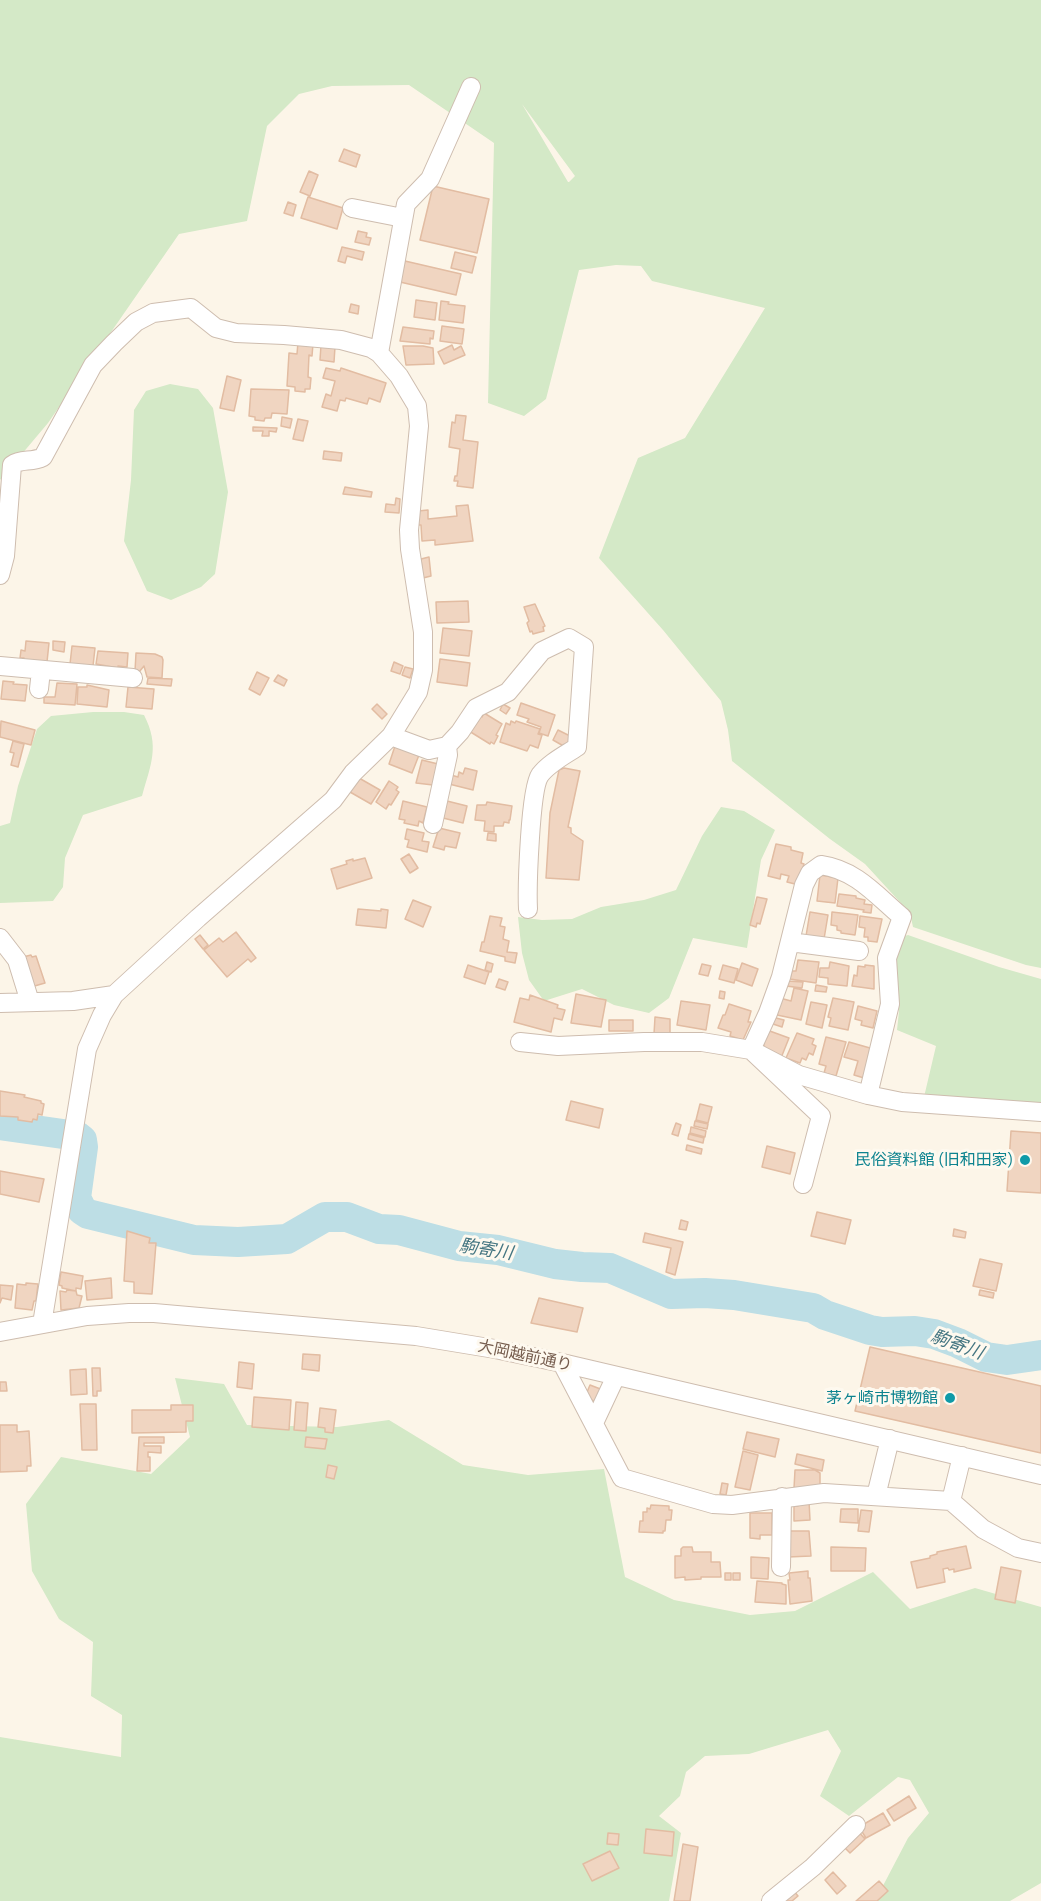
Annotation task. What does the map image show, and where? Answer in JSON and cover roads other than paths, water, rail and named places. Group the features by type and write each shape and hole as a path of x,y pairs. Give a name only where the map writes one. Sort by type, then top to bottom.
{"street":[{"path":"379,353 406,204 430,179 471,87"},
{"path":"352,208 403,218"},
{"path":"0,575 5,556 12,465 18,460 34,461 43,457 93,365 136,322 153,313 191,308 216,328 236,333 342,340 371,348 379,353 399,376 417,406 419,426 409,530 423,632 423,670 418,692 391,736 353,773 333,801 198,918 114,996 102,1015 87,1050 42,1324"},
{"path":"391,736 429,750 447,746 460,732 476,708 508,692 542,651 569,638 584,647 577,747 546,768 538,777 533,802 526,888 528,909"},
{"path":"0,666 122,682"},
{"path":"39,689 41,670"},
{"path":"433,824 448,755 447,746"},
{"path":"751,1050 781,977 804,885 810,873 821,865 837,867 853,874 902,917 887,958 890,1004 868,1095"},
{"path":"0,938 17,960 30,1002"},
{"path":"790,942 859,951"},
{"path":"0,1003 114,996"},
{"path":"520,1042 558,1046 644,1041 702,1042 751,1050 799,1075 868,1095 902,1102 1041,1112"},
{"path":"751,1050 820,1116 803,1184"},
{"name":"大岡越前通り","path":"0,1332 108,1314 154,1313 416,1336 562,1363 1041,1475"},
{"path":"562,1363 622,1478 713,1504 732,1504 824,1493 951,1501 983,1529 1018,1548 1041,1553"},
{"path":"594,1423 616,1376"},
{"path":"876,1496 890,1439"},
{"path":"951,1501 962,1456"},
{"path":"782,1497 782,1567"},
{"path":"771,1901 813,1867 856,1825"}],"waterway":[{"name":"駒寄川","path":"0,1125 77,1136 82,1140 76,1198 82,1210 88,1214 194,1240 238,1242 287,1239 325,1217 347,1217 379,1229 399,1230 459,1246 498,1250 555,1264 610,1268 671,1294 734,1295 813,1308 825,1315 870,1330 915,1331 934,1334 986,1357 1007,1360 1041,1355"}],"place":[{"name":"民俗資料館 (旧和田家)","path":"1025,1160"},
{"name":"茅ヶ崎市博物館","path":"950,1398"}]}
